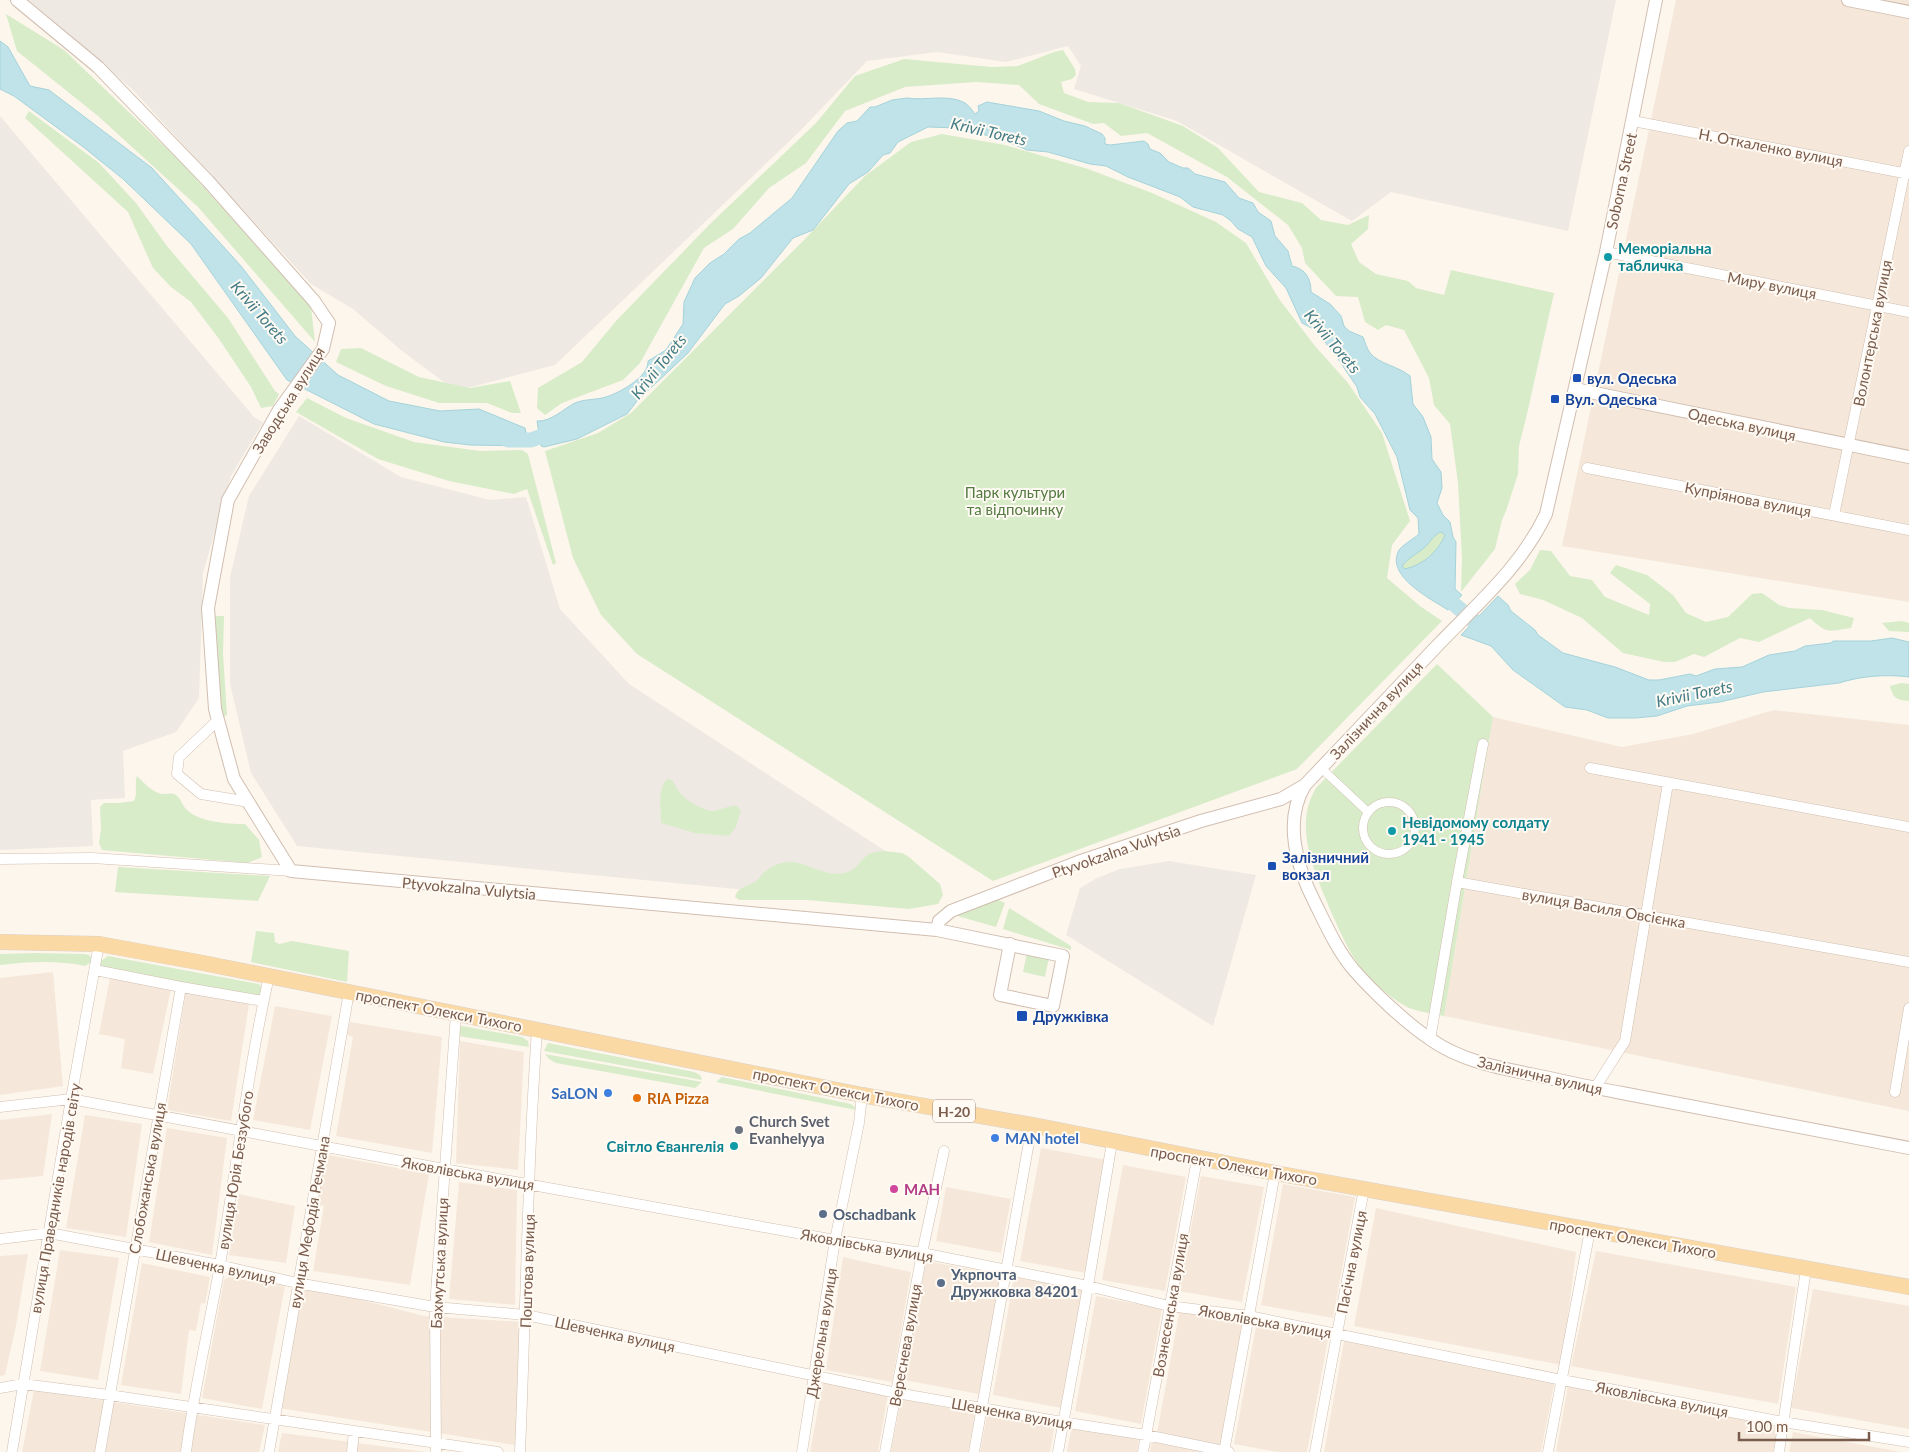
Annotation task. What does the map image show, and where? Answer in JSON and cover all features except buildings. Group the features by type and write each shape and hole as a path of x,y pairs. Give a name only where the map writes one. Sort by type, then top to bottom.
{"main road":[{"name":"проспект Олекси Тихого","path":"0,942 99,944 349,992 862,1096 1032,1125 1197,1159 1909,1287"}],"street":[{"name":"Заводська вулиця","path":"17,0 98,67 208,181 314,301 329,323 323,349 279,410 228,500 208,608 215,709 234,778 290,871"},
{"name":"Soborna Street","path":"1500,582 1527,548 1546,514 1606,252 1656,0"},
{"path":"1848,0 1909,12"},
{"name":"Н. Откаленко вулиця","path":"1633,121 1907,173"},
{"name":"Волонтерська вулиця","path":"1834,515 1877,306 1907,173 1909,151"},
{"name":"Миру вулиця","path":"1606,252 1909,312"},
{"name":"Одеська вулиця","path":"1575,390 1909,457"},
{"name":"Купріянова вулиця","path":"1586,468 1909,530"},
{"name":"Залізнична вулиця","path":"1500,582 1438,644 1321,768 1305,785 1300,794 1295,810 1294,837 1301,869 1309,891 1327,928 1352,968 1430,1040 1456,1054 1483,1064 1595,1088 1909,1148"},
{"path":"218,720 179,757 177,774 201,794 249,802"},
{"path":"1430,1040 1483,744"},
{"path":"1321,768 1368,812"},
{"path":"1590,768 1909,827"},
{"path":"1595,1088 1625,1042 1668,782"},
{"name":"Ptyvokzalna Vulytsia","path":"937,930 939,921 951,911 976,901 1078,862 1201,821 1281,799 1305,785"},
{"path":"1382,803 1399,803 1406,808 1415,822 1415,830 1409,845 1402,851 1394,854 1385,854 1369,846 1364,838 1363,829 1364,820 1368,812 1382,803"},
{"name":"Ptyvokzalna Vulytsia","path":"0,859 92,858 290,871 937,930 1010,944 1064,956 1053,1006 1000,995 1010,944"},
{"name":"вулиця Василя Овсієнка","path":"1457,882 1909,962"},
{"name":"вулиця Праведників народів світу","path":"12,1452 99,944"},
{"path":"95,970 263,1001"},
{"name":"вулиця Юрія Беззубого","path":"186,1452 192,1408 220,1265 268,976"},
{"name":"Слобожанська вулиця","path":"100,1452 134,1249 182,987"},
{"name":"вулиця Мефодія Речмана","path":"268,1452 349,992"},
{"path":"1895,1092 1909,1008"},
{"name":"Бахмутська вулиця","path":"436,1447 435,1307 456,1014"},
{"name":"Поштова вулиця","path":"520,1452 526,1316 530,1129 537,1030"},
{"name":"Джерельна вулиця","path":"802,1452 835,1240 862,1096"},
{"name":"Яковлівська вулиця","path":"0,1107 71,1099 835,1240 922,1253 1088,1286 1169,1306 1249,1316 1562,1380 1784,1422 1909,1442"},
{"path":"974,1452 1032,1125"},
{"path":"1058,1452 1112,1142"},
{"name":"Вереснева вулиця","path":"885,1452 922,1253 944,1151"},
{"name":"Вознесенська вулиця","path":"1143,1452 1197,1159"},
{"path":"1226,1452 1275,1173"},
{"name":"Пасічна вулиця","path":"1315,1452 1364,1189"},
{"path":"1548,1452 1590,1230"},
{"name":"Шевченка вулиця","path":"0,1239 49,1233 220,1265 297,1283 435,1307 526,1316 897,1393 1146,1435 1226,1452"},
{"path":"1779,1452 1806,1269"},
{"path":"0,1388 23,1384 109,1394 354,1431 436,1447 498,1452"},
{"path":"352,1452 354,1431"}],"shaded area":[{"path":"28,0 1616,0 1568,231 1391,192 1352,221 1177,121 1074,89 1081,66 1068,46 1006,62 937,52 867,61 798,133 555,365 456,391 402,351 353,309 311,284 133,90"},
{"path":"1676,0 1909,0 1909,602 1562,546"},
{"path":"0,116 255,418 263,422 231,476 203,573 199,698 176,732 123,751 125,798 91,800 93,846 0,850"},
{"path":"299,416 401,477 490,500 526,497 560,609 629,684 933,882 921,907 297,846 251,773 230,684 230,577 249,496"},
{"path":"1774,710 1909,725 1909,1111 1444,1016 1493,717 1622,747 1693,734"},
{"path":"1169,861 1256,875 1213,1026 1066,935 1080,888 1097,878 1120,869"},
{"path":"53,972 63,1086 0,1095 0,978"},
{"path":"110,978 171,989 153,1074 121,1068 125,1039 99,1034"},
{"path":"186,991 249,1004 231,1121 167,1110"},
{"path":"275,1006 332,1016 310,1130 253,1120"},
{"path":"350,1022 442,1037 432,1153 336,1136 353,1037 347,1035"},
{"path":"460,1041 524,1052 518,1170 456,1163"},
{"path":"52,1114 43,1176 0,1180 0,1120"},
{"path":"85,1115 142,1124 126,1237 66,1228"},
{"path":"167,1128 227,1138 212,1255 149,1242"},
{"path":"1041,1148 1107,1160 1086,1273 1020,1261"},
{"path":"329,1155 429,1174 410,1285 313,1271 324,1206 318,1205 324,1160"},
{"path":"1123,1165 1186,1177 1165,1291 1102,1280"},
{"path":"1201,1176 1264,1187 1242,1302 1179,1291"},
{"path":"459,1182 517,1190 515,1305 449,1299"},
{"path":"1283,1184 1355,1197 1333,1318 1261,1305"},
{"path":"946,1187 1011,1199 1001,1253 936,1241"},
{"path":"239,1194 295,1206 286,1263 229,1255"},
{"path":"1376,1208 1576,1252 1562,1365 1354,1326"},
{"path":"60,1250 119,1258 98,1380 40,1371"},
{"path":"1596,1251 1796,1287 1778,1404 1571,1366"},
{"path":"28,1254 16,1326 5,1375 0,1376 0,1256"},
{"path":"843,1257 911,1272 892,1382 826,1370"},
{"path":"926,1261 1001,1275 979,1394 904,1380"},
{"path":"142,1263 210,1277 205,1304 201,1303 196,1331 189,1330 181,1394 121,1385"},
{"path":"231,1276 285,1286 262,1409 202,1398 224,1280"},
{"path":"1014,1277 1083,1290 1061,1408 993,1395"},
{"path":"304,1285 424,1316 524,1322 515,1445 278,1408"},
{"path":"1813,1289 1909,1306 1909,1429 1791,1408"},
{"path":"1096,1296 1162,1309 1141,1424 1075,1411"},
{"path":"1181,1303 1249,1316 1223,1445 1157,1433"},
{"path":"1257,1321 1329,1334 1307,1452 1277,1452 1234,1444"},
{"path":"1344,1341 1555,1379 1541,1452 1324,1452"},
{"path":"823,1382 888,1394 878,1452 810,1452"},
{"path":"1568,1386 1779,1424 1773,1452 1556,1452"},
{"path":"34,1390 265,1425 259,1452 22,1452"},
{"path":"901,1399 975,1413 968,1452 891,1452"},
{"path":"988,1411 1055,1424 1050,1452 980,1452"},
{"path":"1072,1425 1139,1437 1137,1452 1067,1452"},
{"path":"1793,1432 1901,1452 1789,1452"},
{"path":"282,1433 426,1452 278,1452"},
{"path":"1152,1440 1215,1452 1150,1452"}],"green space":[{"path":"6,14 64,50 183,164 311,307 315,342 198,207 98,116 17,51"},
{"path":"1063,50 1075,69 1076,75 1072,79 1061,82 1064,93 1088,102 1119,103 1183,126 1218,148 1259,192 1302,203 1321,220 1348,225 1369,215 1368,229 1351,244 1359,262 1376,274 1408,281 1416,288 1444,295 1451,270 1554,293 1519,446 1518,474 1502,520 1495,549 1461,592 1462,558 1458,483 1450,424 1434,405 1429,378 1404,330 1386,325 1378,330 1365,322 1358,297 1336,296 1305,263 1302,248 1288,225 1227,177 1147,133 1121,136 1104,123 1093,124 1039,104 1019,85 976,82 905,87 845,111 806,163 769,188 733,229 704,248 640,363 623,380 562,403 545,415 537,408 538,388 582,362 616,321 710,224 816,123 855,76 904,59 992,67 1018,66"},
{"path":"29,111 99,163 136,203 167,246 228,318 275,391 279,394 273,406 261,408 251,387 219,339 191,302 171,287 153,268 128,212 25,118"},
{"name":"Парк культури та відпочинку","path":"942,134 1005,145 1088,169 1152,193 1216,222 1246,243 1279,299 1315,346 1348,383 1382,433 1410,521 1392,545 1387,578 1420,606 1442,621 1297,769 993,881 637,654 601,615 573,558 545,451 598,433 631,413 804,240 865,176 911,142"},
{"path":"361,348 419,377 470,388 510,381 521,413 512,413 487,403 439,403 386,386 336,362 341,349"},
{"path":"307,398 346,418 414,442 480,451 522,450 528,454 556,563 553,565 527,489 514,494 449,481 378,459 296,412"},
{"path":"1441,532 1445,534 1434,552 1418,565 1405,570 1402,566 1404,563"},
{"path":"1540,550 1551,551 1570,576 1592,580 1605,597 1649,615 1650,604 1610,573 1616,565 1647,575 1673,595 1686,613 1706,622 1728,617 1752,594 1762,593 1779,605 1789,608 1822,610 1854,618 1851,628 1833,631 1821,627 1810,618 1759,642 1740,638 1704,657 1694,654 1675,662 1664,662 1623,653 1582,618 1543,600 1520,594 1515,584 1530,570"},
{"path":"215,616 224,616 223,654 227,715 223,717 218,680"},
{"path":"1902,621 1909,623 1909,632 1889,631 1882,623"},
{"path":"1437,664 1493,717 1444,1016 1407,1007 1381,989 1362,969 1347,946 1332,914 1314,867 1306,835 1309,803 1316,788"},
{"path":"1901,683 1909,684 1909,701 1898,699 1892,693 1890,686"},
{"path":"137,776 155,791 162,794 176,795 186,809 198,817 222,823 245,824 259,840 262,857 248,863 102,850 99,843 101,829 100,807 104,803 134,801"},
{"path":"667,779 672,780 687,800 705,809 713,811 737,806 741,810 736,827 729,836 695,833 661,823 661,794"},
{"path":"884,851 902,853 909,857 940,884 943,895 938,904 909,909 807,900 739,900 735,897 738,891 756,881 765,871 778,864 798,863 834,874 845,873 856,867 869,854"},
{"path":"118,867 270,876 258,901 115,892"},
{"path":"994,898 1005,903 996,927 954,915"},
{"path":"1009,908 1071,946 1071,950 1003,929"},
{"path":"256,931 274,933 275,942 279,944 292,941 349,951 347,982 251,962"},
{"path":"1027,953 1049,958 1045,977 1023,972"},
{"path":"0,954 84,954 92,958 91,962 85,966 42,962 0,965"},
{"path":"108,956 259,984 262,988 259,996 101,967 101,961"},
{"path":"462,1026 522,1037 528,1041 529,1047 458,1036 459,1029"},
{"path":"548,1043 694,1072 700,1075 702,1080 544,1051"},
{"path":"545,1054 702,1082 695,1088 556,1063"},
{"path":"722,1077 851,1104 856,1110 716,1082"}],"water":[{"path":"0,41 8,47 30,86 49,90 152,168 241,266 295,336 338,375 389,401 440,411 479,409 525,428 529,446 470,445 444,442 374,424 287,380 191,244 123,179 14,96 0,89"},
{"path":"950,98 965,103 975,114 979,111 978,106 987,102 1039,111 1064,121 1085,126 1102,134 1105,138 1105,144 1144,141 1150,149 1160,153 1169,162 1183,168 1188,168 1195,174 1225,182 1239,198 1253,203 1258,212 1271,221 1275,236 1288,251 1292,266 1297,267 1307,275 1311,292 1330,304 1341,316 1344,326 1349,331 1363,337 1374,357 1410,376 1413,404 1423,417 1431,437 1432,459 1441,472 1442,488 1437,503 1443,515 1450,522 1456,542 1455,589 1462,595 1448,610 1412,586 1399,570 1396,561 1398,552 1419,534 1418,518 1410,510 1397,457 1375,414 1360,397 1357,387 1328,347 1321,333 1302,323 1286,288 1266,266 1252,237 1238,229 1223,215 1193,207 1180,197 1128,177 1106,166 1090,164 1048,152 1027,150 1001,139 958,128 928,127 898,142 890,153 883,155 868,172 849,184 813,230 793,238 761,278 739,296 725,304 688,353 637,401 627,414 577,439 544,447 541,446 537,421 552,417 579,402 612,395 639,378 644,373 648,361 666,350 683,324 684,302 695,278 739,239 750,233 792,198 838,131 847,123 857,121 870,107 875,107 892,100","holes":["1441,532 1445,535 1434,552 1424,561 1405,569 1402,566 1424,548 1436,535"]},
{"path":"1498,596 1508,605 1511,611 1535,630 1538,635 1563,653 1615,667 1649,680 1690,674 1696,676 1715,669 1742,667 1769,655 1795,651 1805,646 1831,643 1833,641 1871,641 1892,638 1909,642 1909,677 1865,677 1839,683 1763,692 1720,702 1687,706 1657,716 1608,718 1587,710 1565,707 1513,670 1491,646 1461,635"}],"waterway":[{"name":"Krivii Torets","path":"508,440 531,440 558,430"},
{"name":"Krivii Torets","path":"1441,588 1448,599 1489,634"}],"place":[{"name":"Меморіальна табличка","path":"1608,257"},
{"name":"вул. Одеська","path":"1577,378"},
{"name":"Вул. Одеська","path":"1555,399"},
{"name":"Невідомому солдату 1941 - 1945","path":"1392,831"},
{"name":"Залізничний вокзал","path":"1272,866"},
{"name":"Дружківка","path":"1022,1016"},
{"name":"SaLON","path":"608,1093"},
{"name":"RIA Pizza","path":"637,1098"},
{"name":"Church Svet Evanhelyya","path":"739,1130"},
{"name":"MAN hotel","path":"995,1138"},
{"name":"Світло Євангелія","path":"734,1146"},
{"name":"МАН","path":"894,1189"},
{"name":"Oschadbank","path":"823,1214"},
{"name":"Укрпочта Дружковка 84201","path":"941,1283"}]}
